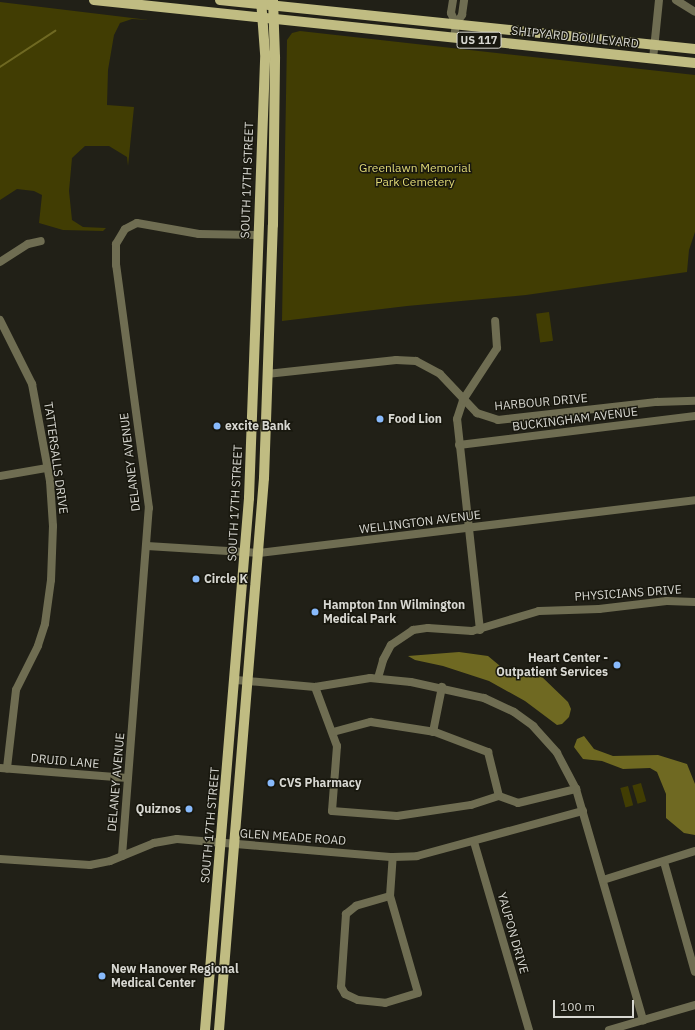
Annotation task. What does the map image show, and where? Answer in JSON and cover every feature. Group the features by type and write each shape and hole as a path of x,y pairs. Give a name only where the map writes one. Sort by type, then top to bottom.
{"main road":[{"name":"SHIPYARD BOULEVARD","path":"94,0 695,63"},
{"name":"SHIPYARD BOULEVARD","path":"220,0 273,3 695,49"},
{"name":"SOUTH 17TH STREET","path":"205,1030 236,680 245,554 264,53 262,2"},
{"name":"SOUTH 17TH STREET","path":"219,1030 259,553 273,225 273,3"}],"street":[{"path":"453,0 451,13 456,24"},
{"path":"454,38 456,24 462,15 464,0"},
{"path":"653,59 659,0"},
{"path":"676,0 695,12"},
{"name":"DELANEY AVENUE","path":"122,856 147,546 148,492 116,265 116,244 125,229 137,223 199,234 258,235"},
{"path":"0,262 23,247 41,241"},
{"name":"TATTERSALLS DRIVE","path":"0,320 32,384 47,468 53,526 51,580 42,636 20,680 12,704 3,768"},
{"path":"480,630 457,419 463,400 497,348 495,321"},
{"name":"HARBOUR DRIVE","path":"267,374 411,360 423,364 440,374 463,400 477,413 498,420 657,402 695,401"},
{"name":"BUCKINGHAM AVENUE","path":"459,445 695,416"},
{"path":"0,476 47,468"},
{"name":"WELLINGTON AVENUE","path":"147,546 245,554 259,553 695,500"},
{"name":"PHYSICIANS DRIVE","path":"378,678 387,650 396,640 408,632 428,628 480,630 539,611 599,609 667,601 695,602"},
{"path":"236,680 315,687 378,678 442,688 495,702 524,719 557,753 576,789 643,1020"},
{"path":"315,687 334,732 337,746 332,811 397,816 470,805 499,796 518,803 576,789"},
{"path":"433,732 442,688"},
{"path":"334,732 372,722 433,732 488,752 499,796"},
{"name":"DRUID LANE","path":"3,768 128,778"},
{"name":"GLEN MEADE ROAD","path":"0,859 83,866 100,864 166,840 393,857 430,854 583,811"},
{"name":"YAUPON DRIVE","path":"474,842 529,1030"},
{"path":"603,880 695,851"},
{"path":"390,896 356,906 346,914 341,989 350,997 378,1004 418,993 390,896 393,857"},
{"path":"664,862 695,972"},
{"path":"609,1030 695,1005"}],"green space":[{"path":"0,2 149,20 132,19 120,23 114,35 108,70 107,105 134,107 128,166 127,157 109,146 85,146 72,158 69,191 72,220 83,227 106,228 103,231 63,230 39,223 42,195 34,191 17,189 0,200"},
{"name":"Greenlawn Memorial Park Cemetery","path":"300,31 695,75 695,232 689,250 687,272 526,295 407,306 282,321 287,40 292,33"},
{"path":"549,312 553,341 540,343 536,314"},
{"path":"641,783 646,801 638,804 632,785"},
{"path":"628,786 633,805 625,807 620,788"}],"shaded area":[{"path":"459,652 488,656 512,676 541,676 568,702 571,709 569,717 562,724 557,725 525,701 489,681 443,666 415,660 408,656"},
{"path":"584,736 594,749 613,756 658,755 687,764 695,784 695,835 684,833 666,818 666,794 657,772 650,768 623,769 602,761 583,759 574,747 577,739"}],"waterway":[{"path":"0,67 55,31"}],"place":[{"name":"Food Lion","path":"380,419"},
{"name":"excite Bank","path":"217,426"},
{"name":"Circle K","path":"196,579"},
{"name":"Hampton Inn Wilmington Medical Park","path":"315,612"},
{"name":"Heart Center - Outpatient Services","path":"617,665"},
{"name":"CVS Pharmacy","path":"271,783"},
{"name":"Quiznos","path":"189,809"},
{"name":"New Hanover Regional Medical Center","path":"102,976"}]}
